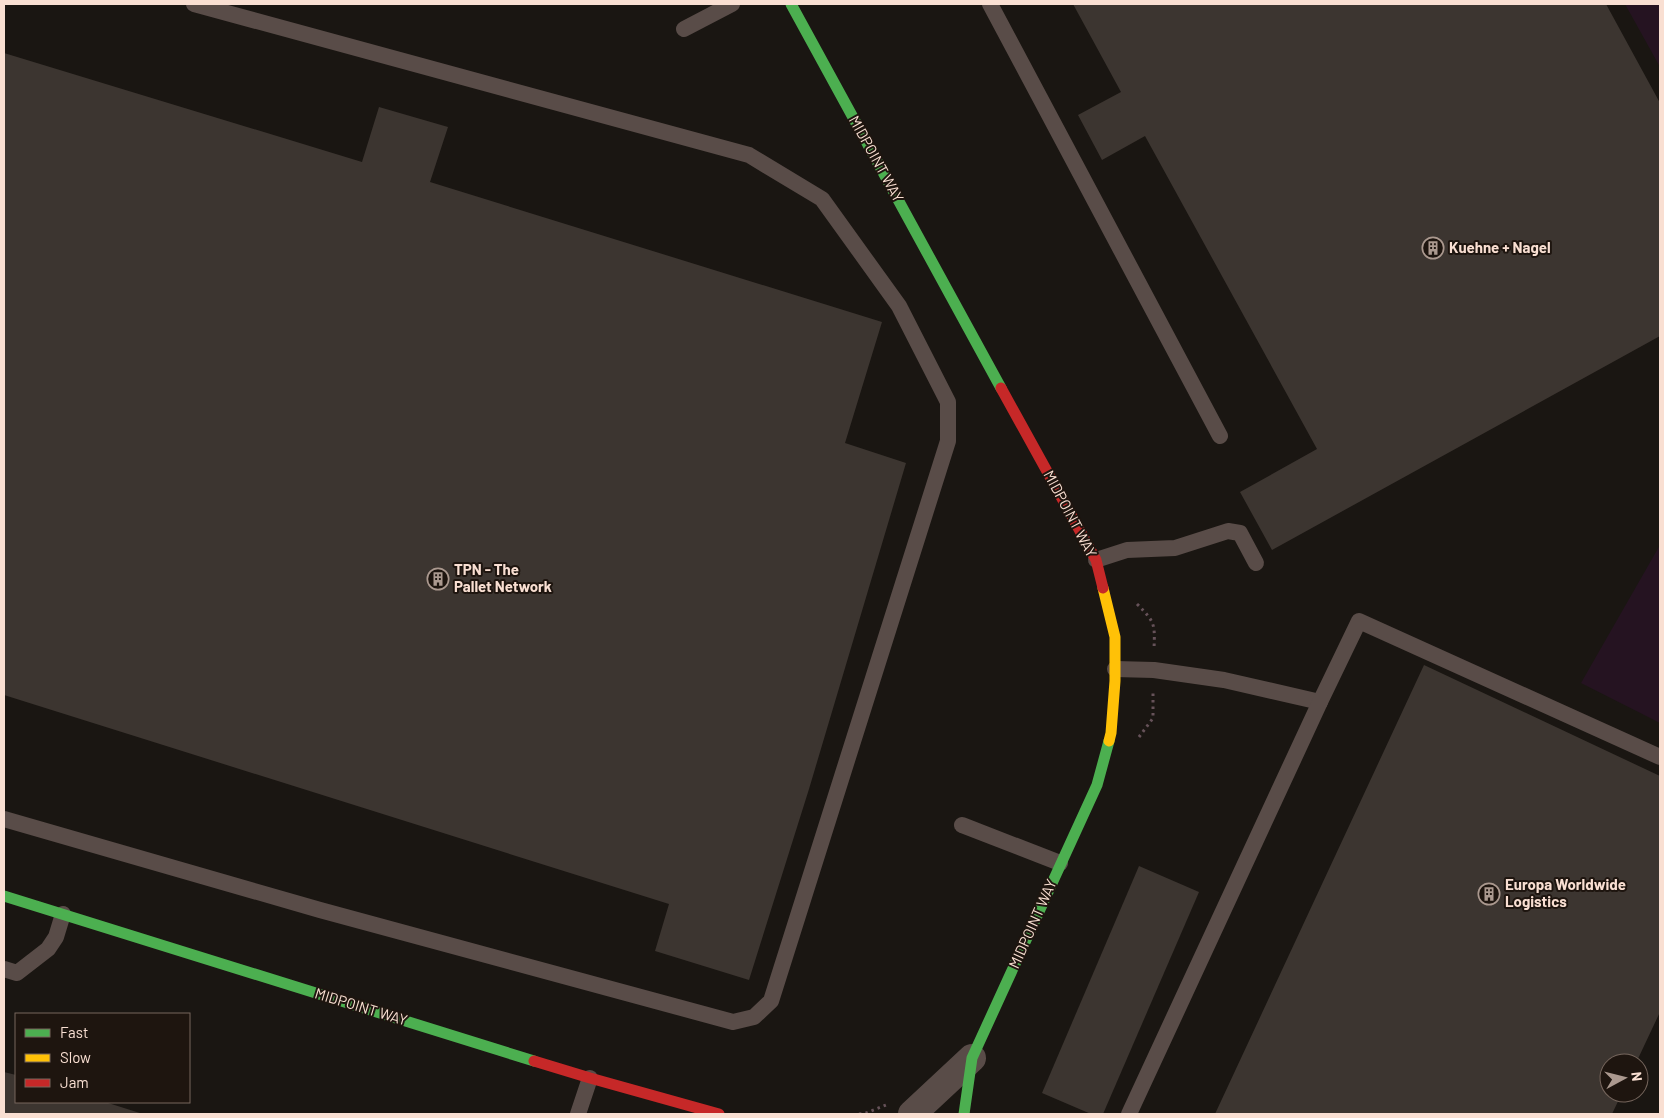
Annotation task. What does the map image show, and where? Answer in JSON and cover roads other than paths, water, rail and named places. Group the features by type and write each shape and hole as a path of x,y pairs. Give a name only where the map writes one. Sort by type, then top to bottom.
{"street":[{"name":"MIDPOINT WAY","path":"791,4 1096,560 1115,637 1111,733 1097,785 972,1058 964,1114"},
{"name":"MIDPOINT WAY","path":"4,896 590,1078 719,1114"},
{"name":"MIDPOINT WAY","path":"912,1114 972,1058"}],"lane":[{"path":"4,819 320,910 733,1022 754,1017 771,1001 948,441 948,402 899,306 822,199 749,155 194,4"},
{"path":"684,30 732,4"},
{"path":"990,4 1220,436"},
{"path":"1096,560 1127,550 1175,548 1228,532 1240,533 1256,563"},
{"path":"1128,1114 1359,622 1660,758"},
{"path":"1115,669 1154,670 1224,680 1320,702"},
{"path":"962,825 1060,863"},
{"path":"4,969 17,973 48,949 56,937 63,914"},
{"path":"578,1114 590,1078"}],"place":[{"name":"Kuehne + Nagel","path":"1433,248"},
{"name":"TPN - The Pallet Network","path":"438,579"},
{"name":"Europa Worldwide Logistics","path":"1489,894"}]}
